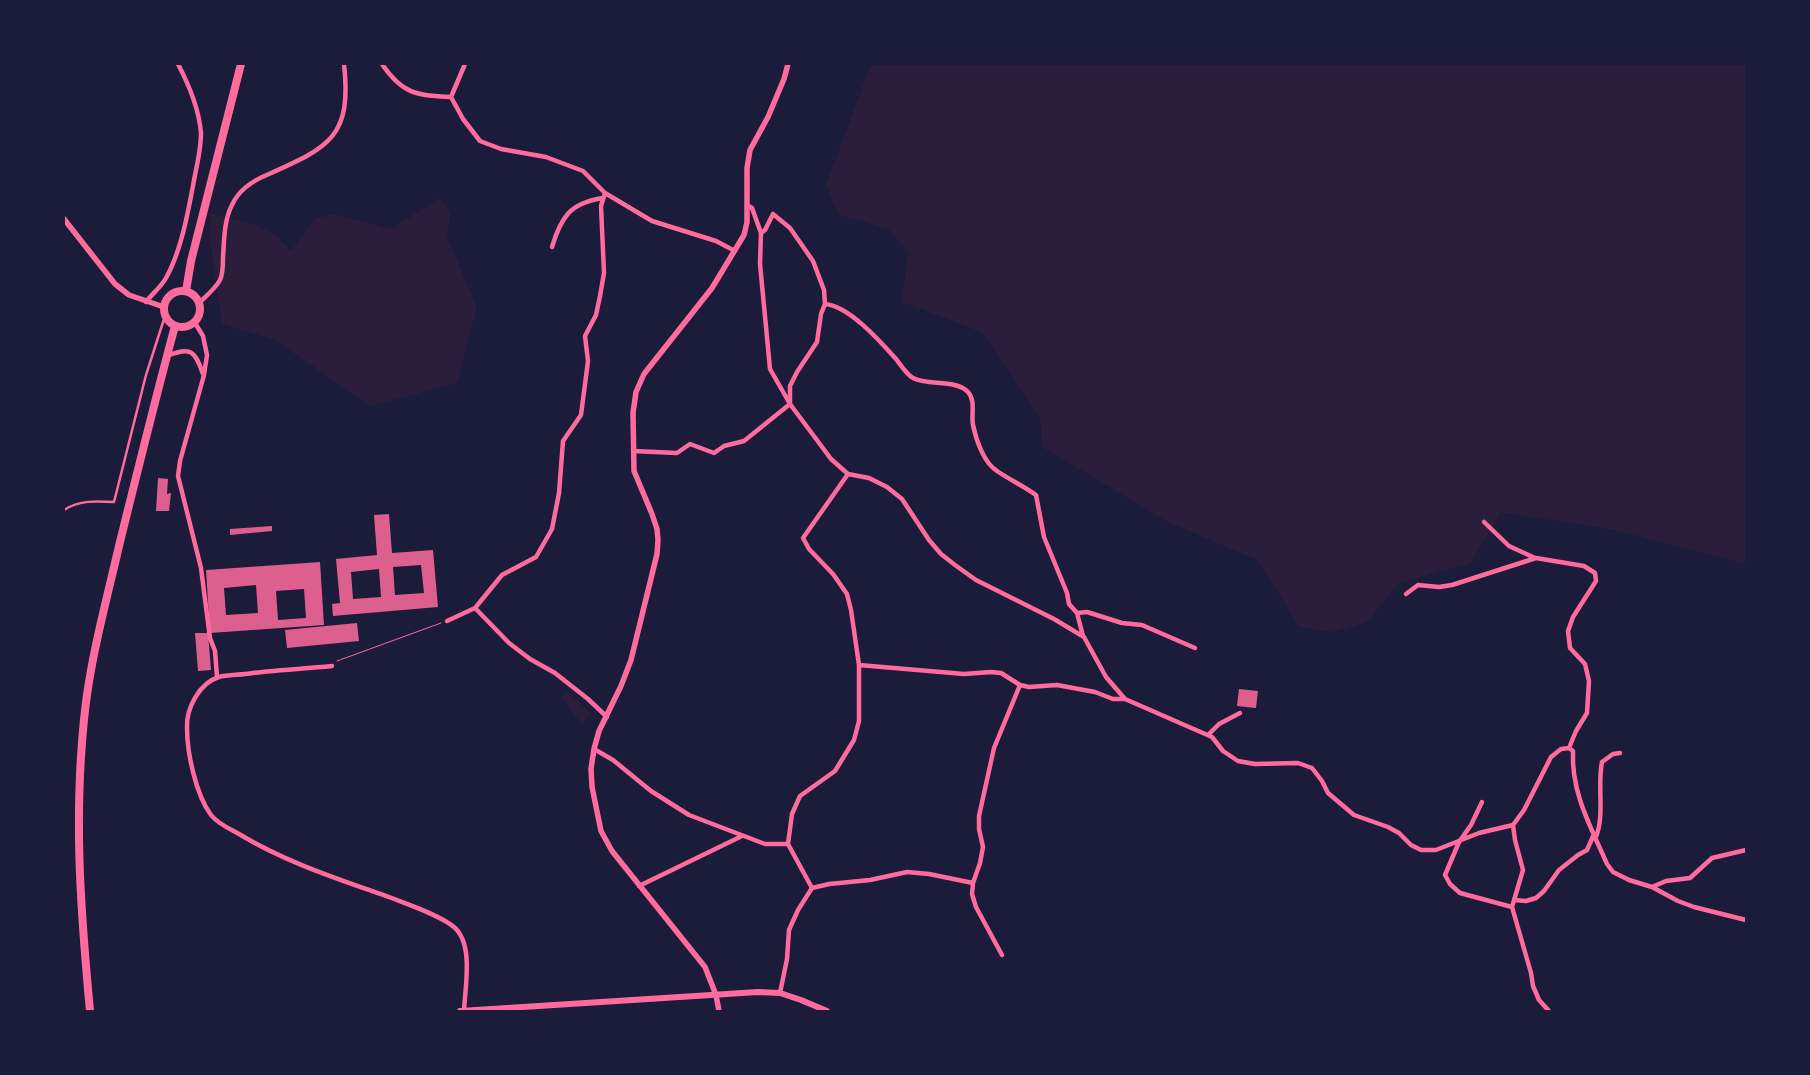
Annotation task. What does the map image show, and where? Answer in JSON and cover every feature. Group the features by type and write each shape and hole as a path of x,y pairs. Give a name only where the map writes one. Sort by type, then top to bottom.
{"highway":[{"path":"186,292 191,261 241,64"},
{"path":"180,291 186,292 196,298 199,303 200,314 195,323 186,328 175,326 167,320 164,312 169,296 180,291"},
{"path":"90,1011 82,927 78,840 81,756 86,700 97,637 175,326"}],"main road":[{"path":"462,1011 548,1009 758,992 780,993 827,1011"}],"street":[{"path":"146,302 165,279 178,250 200,151 201,133 198,115 193,98 178,64"},
{"path":"199,303 220,280 225,229 232,205 242,190 260,178 317,151 333,136 340,124 345,106 347,87 344,64"},
{"path":"382,64 395,80 410,92 429,96 451,97"},
{"path":"451,97 465,64"},
{"path":"719,1011 716,995 705,967 639,886 612,851 600,831 592,787 591,768 599,730 621,686 631,660 657,554 657,529 634,471 633,413 636,392 644,374 712,288 744,235 747,222 746,168 750,150 784,80 788,64"},
{"path":"451,97 463,119 480,141 501,149 546,157 584,171 604,196 652,221 716,241 735,251"},
{"path":"552,247 558,226 565,216 577,206 604,196"},
{"path":"446,622 474,608 502,575 536,556 552,529 559,493 563,441 581,415 588,361 585,336 596,315 604,273 601,206 604,196"},
{"path":"747,205 752,208 761,233 760,264 770,369 790,404 831,459 848,474 869,478 887,486 902,499 941,554 976,580 1054,619 1084,637"},
{"path":"761,233 765,230 773,214 790,228 813,261 824,290 825,304 820,314 817,342 790,386 790,404"},
{"path":"64,218 116,284 129,295 164,312"},
{"path":"825,304 834,305 876,337 913,378 960,387 968,392 973,400 973,424 989,463 996,471 1036,495 1044,537 1067,593 1069,604 1077,614 1084,637 1106,677 1126,699"},
{"path":"195,323 206,344 207,355 204,375 178,469 180,486 201,568 210,638 215,651 217,677"},
{"path":"167,356 179,351 186,350 192,352 197,356 204,375"},
{"path":"633,451 677,453 690,444 714,453 724,446 744,441 790,404"},
{"path":"812,888 788,844 792,814 800,796 835,771 854,740 860,721 859,665 847,594 833,574 809,549 803,538 848,474"},
{"path":"1484,522 1509,546 1536,558 1584,566 1596,573 1596,581 1574,617 1568,631 1570,648 1585,664 1589,681 1588,713 1576,730 1569,748"},
{"path":"1406,594 1418,584 1439,587 1452,585 1536,558"},
{"path":"474,608 509,643 530,659 555,673 588,699 606,717"},
{"path":"1077,614 1087,612 1122,623 1142,625 1195,648"},
{"path":"859,665 964,674 1001,673 1020,684 1039,687 1057,684 1095,692 1113,699 1126,699 1212,737 1223,751 1238,762 1255,764 1298,763 1312,768 1328,793 1354,815 1388,827 1399,833 1411,845 1421,850 1436,850 1479,833 1514,825"},
{"path":"332,666 217,677 199,691 186,720 189,759 201,794 211,815 255,844 280,856 404,903 455,927 465,947 468,973 462,1011"},
{"path":"1002,955 976,907 972,894 973,883 983,847 979,829 979,816 994,748 1020,684"},
{"path":"1208,735 1219,724 1240,712"},
{"path":"1549,1011 1538,1000 1533,986 1512,907 1522,870 1515,840 1514,825 1524,810 1551,756 1561,749 1569,748"},
{"path":"1569,748 1572,752 1573,773 1578,797 1607,864 1613,872 1629,880 1652,887 1694,907 1746,920"},
{"path":"594,749 613,760 651,791 690,815 765,844 788,844"},
{"path":"1514,900 1526,901 1536,898 1544,891 1560,870 1587,850 1599,827 1599,777 1602,762 1613,754 1620,753"},
{"path":"1482,802 1471,825 1458,842 1445,875 1450,884 1460,893 1512,907"},
{"path":"639,886 742,836"},
{"path":"1652,887 1666,881 1690,878 1712,858 1746,850"},
{"path":"780,993 787,959 789,930 798,910 812,888 829,884 870,880 907,872 929,874 973,883"}],"lane":[{"path":"64,510 88,501 114,502 164,312"}],"path":[{"path":"332,666 338,660 446,622"}],"shaded area":[{"path":"871,64 1746,64 1746,564 1614,530 1501,512 1471,563 1399,583 1367,622 1332,632 1299,627 1258,560 1170,523 1042,447 1040,418 984,333 902,302 908,252 888,229 839,215 826,185"},
{"path":"440,198 450,213 447,237 477,307 457,383 370,406 275,340 222,324 210,241 211,213 256,225 274,234 291,251 314,219 334,214 391,229"},
{"path":"568,693 590,712 582,725 561,697"}],"building":[{"path":"158,478 168,479 167,494 171,493 169,511 156,511"},
{"path":"389,514 392,553 433,550 438,607 333,616 332,604 340,603 336,559 377,555 374,515","holes":["421,565 424,593 395,595 393,567","379,569 381,597 353,599 351,572"]},
{"path":"272,526 272,531 230,535 230,529"},
{"path":"320,562 324,625 210,633 206,570","holes":["256,585 258,613 226,615 224,588","304,589 306,618 278,620 276,591"]},
{"path":"357,623 359,641 287,648 285,630"},
{"path":"195,633 208,633 211,670 198,671"},
{"path":"1239,689 1258,691 1256,708 1237,706"}]}
